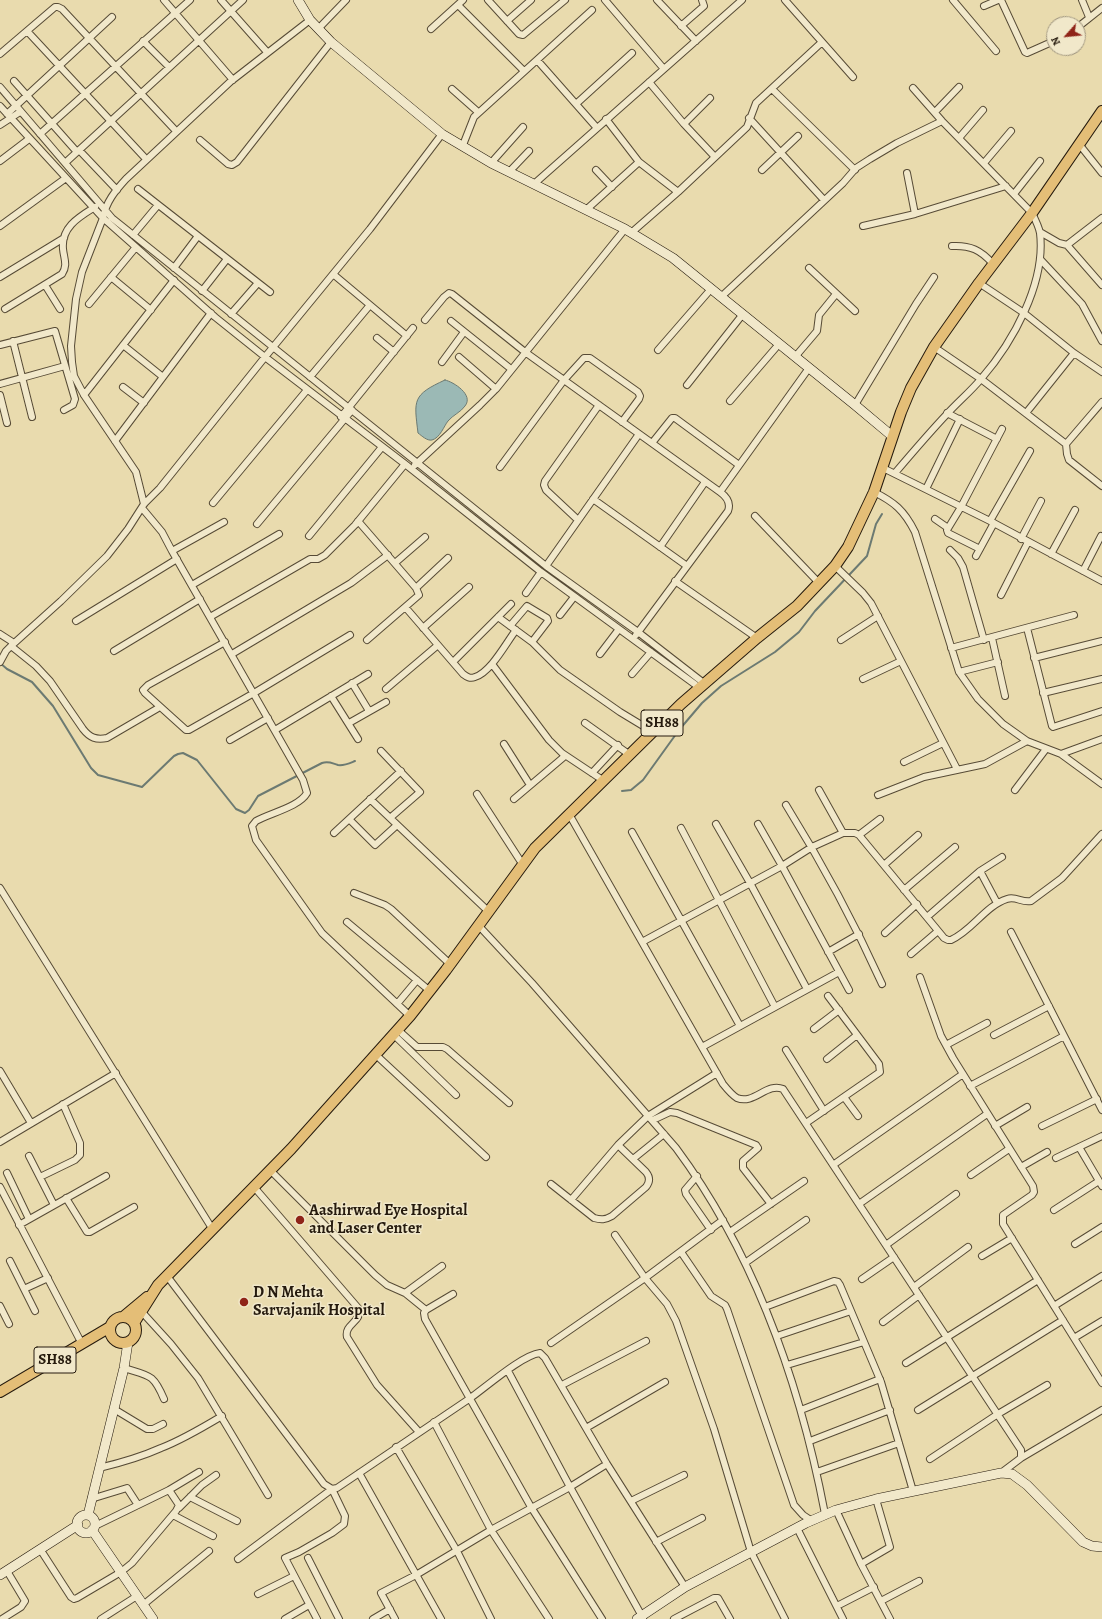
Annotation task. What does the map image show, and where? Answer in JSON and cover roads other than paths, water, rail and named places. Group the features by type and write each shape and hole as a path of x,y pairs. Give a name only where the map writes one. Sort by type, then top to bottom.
{"main road":[{"name":"SH88","path":"134,1323 153,1292 167,1276 254,1188 410,1016 479,926 488,911 535,848 653,732 702,686 757,638 797,606 835,566 848,547 874,492 883,468 892,436 911,388 934,346 1032,213 1102,111"},
{"name":"SH88","path":"123,1317 153,1292"},
{"path":"123,1317 129,1318 134,1323 136,1332 128,1342 124,1343 116,1341 111,1335 110,1327 115,1320 123,1317"},
{"name":"SH88","path":"0,1392 110,1327"}],"street":[{"path":"164,0 233,80"},
{"path":"40,134 190,0"},
{"path":"221,0 267,52"},
{"path":"64,163 243,0"},
{"path":"298,0 310,20 331,42 442,134 463,145 491,163 587,209 628,231 673,258 892,436"},
{"path":"318,28 346,0"},
{"path":"431,29 463,0"},
{"path":"488,0 519,34 522,35 565,0"},
{"path":"507,21 531,0"},
{"path":"657,0 696,41"},
{"path":"681,26 704,6 702,0"},
{"path":"534,184 742,0"},
{"path":"785,0 854,77"},
{"path":"953,0 996,51"},
{"path":"984,6 1000,0 1025,52 1027,53 1046,45"},
{"path":"1082,0 1089,17"},
{"path":"607,1 664,69"},
{"path":"458,5 524,72"},
{"path":"0,54 58,7 62,9 176,131"},
{"path":"1086,19 1102,8"},
{"path":"463,145 471,121 478,112 592,10"},
{"path":"0,126 16,106 112,17"},
{"path":"310,20 233,80 146,159 112,196 105,209 103,218 82,272 74,314 71,346 72,362 74,376 84,395 136,472 143,506 162,532 303,780 307,793 304,798 256,821 252,826 256,840 322,933 410,1016"},
{"path":"27,31 146,159"},
{"path":"143,41 169,67"},
{"path":"200,140 228,164 237,162 331,42"},
{"path":"412,469 496,388 628,231 678,192 747,127 749,118 756,103 822,42"},
{"path":"576,104 632,53"},
{"path":"537,60 597,128"},
{"path":"14,81 78,151 117,190"},
{"path":"649,82 684,124 716,157"},
{"path":"0,87 112,218 272,348 350,408 546,566 638,632 702,686"},
{"path":"934,112 959,87"},
{"path":"895,473 947,413 981,379 1002,351 1024,313 1035,284 1040,259 1040,232 1032,213 942,121 913,88"},
{"path":"452,89 478,112"},
{"path":"772,89 855,170"},
{"path":"684,124 710,98"},
{"path":"0,106 103,218 211,313 264,357 412,469 574,597 702,686"},
{"path":"959,138 983,110"},
{"path":"8,116 20,112"},
{"path":"749,118 824,200"},
{"path":"606,119 639,162 678,192"},
{"path":"721,297 855,170 897,143 942,121"},
{"path":"491,163 523,127"},
{"path":"984,163 1010,131"},
{"path":"0,662 6,651 13,644 61,601 107,556 128,529 143,506 160,488 264,357 370,230 442,134"},
{"path":"762,170 798,136"},
{"path":"0,161 29,139"},
{"path":"1080,144 1102,173"},
{"path":"509,172 529,151"},
{"path":"1014,194 1040,161"},
{"path":"587,209 639,162"},
{"path":"596,170 612,187"},
{"path":"907,173 915,214"},
{"path":"0,226 66,178"},
{"path":"863,226 915,214 1006,186"},
{"path":"138,189 270,292"},
{"path":"5,309 62,274 66,268 63,248 64,238 68,228 75,220 100,204"},
{"path":"134,235 158,204"},
{"path":"1067,245 1102,218"},
{"path":"1040,232 1059,243 1067,245 1102,285"},
{"path":"174,268 198,236"},
{"path":"0,277 64,238"},
{"path":"952,246 975,248 985,255 993,264"},
{"path":"90,304 136,247"},
{"path":"202,291 227,259"},
{"path":"1040,259 1082,304 1102,341"},
{"path":"810,268 855,311"},
{"path":"333,274 407,336"},
{"path":"111,277 151,310"},
{"path":"855,405 934,277"},
{"path":"84,395 174,280"},
{"path":"231,314 258,283"},
{"path":"979,283 1024,313 1074,353 1102,372"},
{"path":"45,285 60,309"},
{"path":"658,350 711,289"},
{"path":"425,320 444,296 452,294 525,352 720,492 728,500 730,506 633,639"},
{"path":"795,357 817,331 819,315 836,294"},
{"path":"310,377 370,305"},
{"path":"115,440 211,313"},
{"path":"687,385 743,314"},
{"path":"451,321 511,369"},
{"path":"257,524 343,418 413,328"},
{"path":"0,345 54,331 66,366 75,403 64,410"},
{"path":"442,362 464,332"},
{"path":"377,338 394,352"},
{"path":"12,342 32,417"},
{"path":"730,401 779,344"},
{"path":"123,345 163,377"},
{"path":"934,346 981,379 1066,444"},
{"path":"1026,414 1074,353"},
{"path":"459,357 496,388"},
{"path":"500,467 564,380 584,358 590,358 638,392 640,396 639,399 622,422"},
{"path":"0,384 66,366"},
{"path":"720,492 809,368"},
{"path":"123,387 144,403"},
{"path":"213,503 307,390"},
{"path":"0,394 7,423"},
{"path":"1101,484 1070,460 1067,454 1066,444 1102,402"},
{"path":"578,520 546,490 544,485 545,481 599,406"},
{"path":"947,413 997,439"},
{"path":"652,443 672,418 675,418 739,465"},
{"path":"926,489 960,420"},
{"path":"980,549 948,533 948,528 961,507 1002,429"},
{"path":"546,566 639,434"},
{"path":"309,536 382,447"},
{"path":"976,556 992,522 1030,451"},
{"path":"210,617 310,559 325,555 358,521 405,464"},
{"path":"883,468 992,522 1102,581"},
{"path":"660,547 705,482"},
{"path":"874,492 889,499 900,508 912,525 960,672 978,699 1003,724 1026,741 1061,754 1102,784"},
{"path":"593,499 687,566"},
{"path":"1022,539 1041,501"},
{"path":"1051,554 1075,510"},
{"path":"755,516 819,583"},
{"path":"935,519 948,528"},
{"path":"358,521 416,588 419,595 406,608 367,640"},
{"path":"172,551 224,522"},
{"path":"192,584 279,534"},
{"path":"395,563 425,536"},
{"path":"1083,571 1101,536"},
{"path":"1001,595 1028,542"},
{"path":"950,550 958,558 963,567 984,640"},
{"path":"232,654 351,583 388,555"},
{"path":"416,588 448,558"},
{"path":"76,621 177,559"},
{"path":"835,566 850,580 870,603 878,616 957,769"},
{"path":"526,593 541,572"},
{"path":"675,581 757,638"},
{"path":"423,628 469,587"},
{"path":"560,615 574,597"},
{"path":"114,650 200,599"},
{"path":"453,662 511,604"},
{"path":"510,626 528,606 547,618 548,621 532,642"},
{"path":"406,608 463,674 468,677 474,678 492,664 516,630"},
{"path":"951,648 1074,615"},
{"path":"841,640 878,616"},
{"path":"498,617 532,642 560,670 620,712 653,732"},
{"path":"1027,628 1052,726 1054,727 1102,711"},
{"path":"600,654 619,629"},
{"path":"0,634 13,644 50,681 87,735 99,739 107,738 160,707"},
{"path":"225,642 144,688 145,693 182,727 188,730 254,693 350,635"},
{"path":"992,638 1005,696"},
{"path":"1034,658 1102,642"},
{"path":"386,689 438,645"},
{"path":"632,674 651,652"},
{"path":"863,679 901,661"},
{"path":"960,672 998,662"},
{"path":"492,664 549,740 565,756 604,781"},
{"path":"275,730 368,674"},
{"path":"1043,693 1102,678"},
{"path":"352,683 369,711"},
{"path":"331,696 358,738"},
{"path":"349,723 386,702"},
{"path":"230,740 268,718"},
{"path":"585,723 630,755"},
{"path":"1061,754 1102,739"},
{"path":"878,795 924,777 992,761 1026,741"},
{"path":"904,762 943,743"},
{"path":"504,744 530,785"},
{"path":"592,773 618,745"},
{"path":"1015,790 1046,749"},
{"path":"381,751 420,792 390,818"},
{"path":"514,799 565,756"},
{"path":"334,833 370,798 401,771"},
{"path":"1095,779 1102,776"},
{"path":"820,790 843,833"},
{"path":"477,794 523,865"},
{"path":"370,798 488,911"},
{"path":"786,805 812,847 859,934 882,984"},
{"path":"569,814 723,1084 736,1097 744,1099 752,1098 772,1088 778,1087 783,1089 998,1414 1021,1450 1021,1458"},
{"path":"859,835 880,818"},
{"path":"349,819 375,845 397,825"},
{"path":"716,824 750,883 807,989"},
{"path":"758,824 849,990"},
{"path":"681,828 775,1007"},
{"path":"632,832 680,921 740,1026"},
{"path":"642,942 782,866 812,847 843,833 855,833 859,835 938,930 948,940 955,939 997,903 1013,897 1026,902 1031,901 1062,878 1102,834"},
{"path":"884,865 918,835"},
{"path":"904,890 955,847"},
{"path":"927,917 980,871 1002,857"},
{"path":"980,871 997,903"},
{"path":"0,888 213,1230"},
{"path":"354,893 385,905 391,909 450,964"},
{"path":"885,933 917,904"},
{"path":"347,922 430,991"},
{"path":"479,926 532,983 664,1134 697,1176 723,1220 745,1263 777,1336 810,1441 825,1514"},
{"path":"911,954 938,930"},
{"path":"1011,932 1102,1110"},
{"path":"828,952 859,934"},
{"path":"702,1047 839,972"},
{"path":"920,978 946,1045 987,1114 1033,1186 1034,1192 1032,1195 1003,1215 1003,1224 1074,1338 1099,1372 1102,1383"},
{"path":"397,1004 417,980"},
{"path":"806,1123 880,1072 879,1064 828,996"},
{"path":"994,1035 1049,1006"},
{"path":"814,1028 839,1010"},
{"path":"946,1045 987,1023"},
{"path":"396,1032 456,1095"},
{"path":"396,1032 417,1047 443,1047 447,1049 509,1103"},
{"path":"827,1059 857,1035"},
{"path":"970,1086 1064,1036"},
{"path":"786,1050 824,1111"},
{"path":"376,1055 486,1157"},
{"path":"0,1071 31,1123"},
{"path":"0,1142 116,1073"},
{"path":"571,1200 618,1145 650,1118 717,1074"},
{"path":"833,1165 963,1074"},
{"path":"844,1097 858,1116"},
{"path":"1042,1126 1096,1099"},
{"path":"40,1177 75,1160 80,1155 80,1143 63,1104"},
{"path":"995,1126 1027,1107"},
{"path":"650,1118 670,1112 677,1113 756,1146 758,1148 743,1162 743,1168 772,1204"},
{"path":"859,1204 987,1114"},
{"path":"633,1159 664,1134"},
{"path":"1056,1158 1102,1136"},
{"path":"551,1184 594,1218 601,1220 612,1216 649,1183 649,1175 618,1145"},
{"path":"1054,1210 1101,1183 1079,1148"},
{"path":"970,1174 1009,1149"},
{"path":"1021,1167 1047,1152"},
{"path":"29,1156 54,1205"},
{"path":"270,1170 375,1275 387,1285 405,1293 426,1310"},
{"path":"7,1173 29,1219"},
{"path":"19,1225 106,1176"},
{"path":"697,1176 685,1190 686,1194 711,1230"},
{"path":"730,1232 804,1181"},
{"path":"0,1187 82,1344"},
{"path":"254,1188 359,1309 360,1313 358,1318 347,1328 347,1337 377,1385 419,1432"},
{"path":"886,1245 956,1194"},
{"path":"66,1198 87,1232 90,1232 134,1207"},
{"path":"551,1343 645,1278 723,1220"},
{"path":"745,1263 806,1220"},
{"path":"1075,1244 1102,1227"},
{"path":"615,1235 645,1278 667,1304 676,1321 714,1429 751,1552 785,1619"},
{"path":"982,1256 1012,1238"},
{"path":"914,1287 968,1247"},
{"path":"681,1252 711,1296 725,1305 727,1309 794,1505 803,1515 812,1521"},
{"path":"862,1279 894,1257"},
{"path":"10,1261 35,1311"},
{"path":"405,1293 442,1266"},
{"path":"167,1276 324,1484 332,1489 345,1516 344,1524 332,1533 299,1552 284,1558 317,1619"},
{"path":"1054,1306 1102,1276"},
{"path":"24,1289 48,1278"},
{"path":"906,1363 1038,1280"},
{"path":"765,1307 834,1281 838,1282 880,1379 914,1491"},
{"path":"453,1294 426,1310 424,1313 425,1318 531,1507 602,1619"},
{"path":"883,1322 919,1295"},
{"path":"0,1306 9,1324"},
{"path":"141,1311 171,1344 198,1378 268,1495"},
{"path":"777,1336 851,1311"},
{"path":"918,1410 1063,1320"},
{"path":"1074,1338 1102,1321"},
{"path":"562,1384 646,1341"},
{"path":"88,1515 124,1368 128,1342"},
{"path":"787,1365 864,1342"},
{"path":"238,1559 332,1489 337,1488 470,1398 508,1370 534,1354 540,1353 546,1358 607,1464 685,1587"},
{"path":"124,1368 154,1379 164,1399"},
{"path":"508,1370 640,1618 685,1587 825,1514 876,1499 1001,1473 1012,1474 1027,1485 1083,1542 1092,1546 1102,1546"},
{"path":"801,1410 880,1379"},
{"path":"586,1428 665,1382"},
{"path":"930,1459 998,1414 1047,1385"},
{"path":"114,1409 147,1430 163,1424"},
{"path":"810,1441 890,1410"},
{"path":"1001,1473 1021,1458 1102,1410"},
{"path":"99,1468 131,1460 162,1448 193,1433 222,1416"},
{"path":"434,1422 491,1530 549,1619"},
{"path":"817,1472 900,1443"},
{"path":"396,1447 457,1551 491,1619"},
{"path":"395,1619 381,1593 416,1575 531,1507 570,1487 607,1464"},
{"path":"78,1525 84,1532 169,1490 199,1472"},
{"path":"359,1473 441,1619"},
{"path":"40,1549 71,1597 74,1599 77,1598 120,1572 136,1558 179,1508 202,1485 216,1475"},
{"path":"631,1501 684,1475"},
{"path":"91,1499 127,1488 138,1505"},
{"path":"169,1490 179,1505 179,1508"},
{"path":"190,1497 237,1521"},
{"path":"861,1564 890,1547 876,1499"},
{"path":"836,1510 861,1564 890,1619"},
{"path":"2,1619 21,1607 24,1601 4,1573 78,1525 80,1518 88,1515"},
{"path":"88,1515 93,1518 93,1528 120,1572 153,1619"},
{"path":"173,1516 214,1536"},
{"path":"656,1542 702,1518"},
{"path":"797,1528 843,1619"},
{"path":"143,1605 209,1551"},
{"path":"308,1558 338,1619"},
{"path":"258,1594 294,1576"},
{"path":"881,1601 919,1581"},
{"path":"836,1606 874,1587"},
{"path":"102,1619 137,1596"},
{"path":"674,1619 683,1617 714,1598 718,1598 730,1619"},
{"path":"285,1619 309,1605"},
{"path":"373,1619 390,1609"}],"water":[{"path":"445,380 458,386 465,393 467,402 463,408 448,421 442,432 435,439 428,440 418,433 416,406 421,395 426,390"}],"waterway":[{"path":"622,791 631,790 643,780 679,730 702,703 721,686 775,652 799,632 815,611 867,556 876,524 882,514"},
{"path":"0,663 7,669 32,682 53,706 91,768 98,775 142,787 174,756 183,753 197,760 236,809 245,813 249,810 258,796 322,763 328,762 342,765 355,761"}],"place":[{"name":"Aashirwad Eye Hospital and Laser Center","path":"300,1220"},
{"name":"D N Mehta Sarvajanik Hospital","path":"244,1302"}]}
